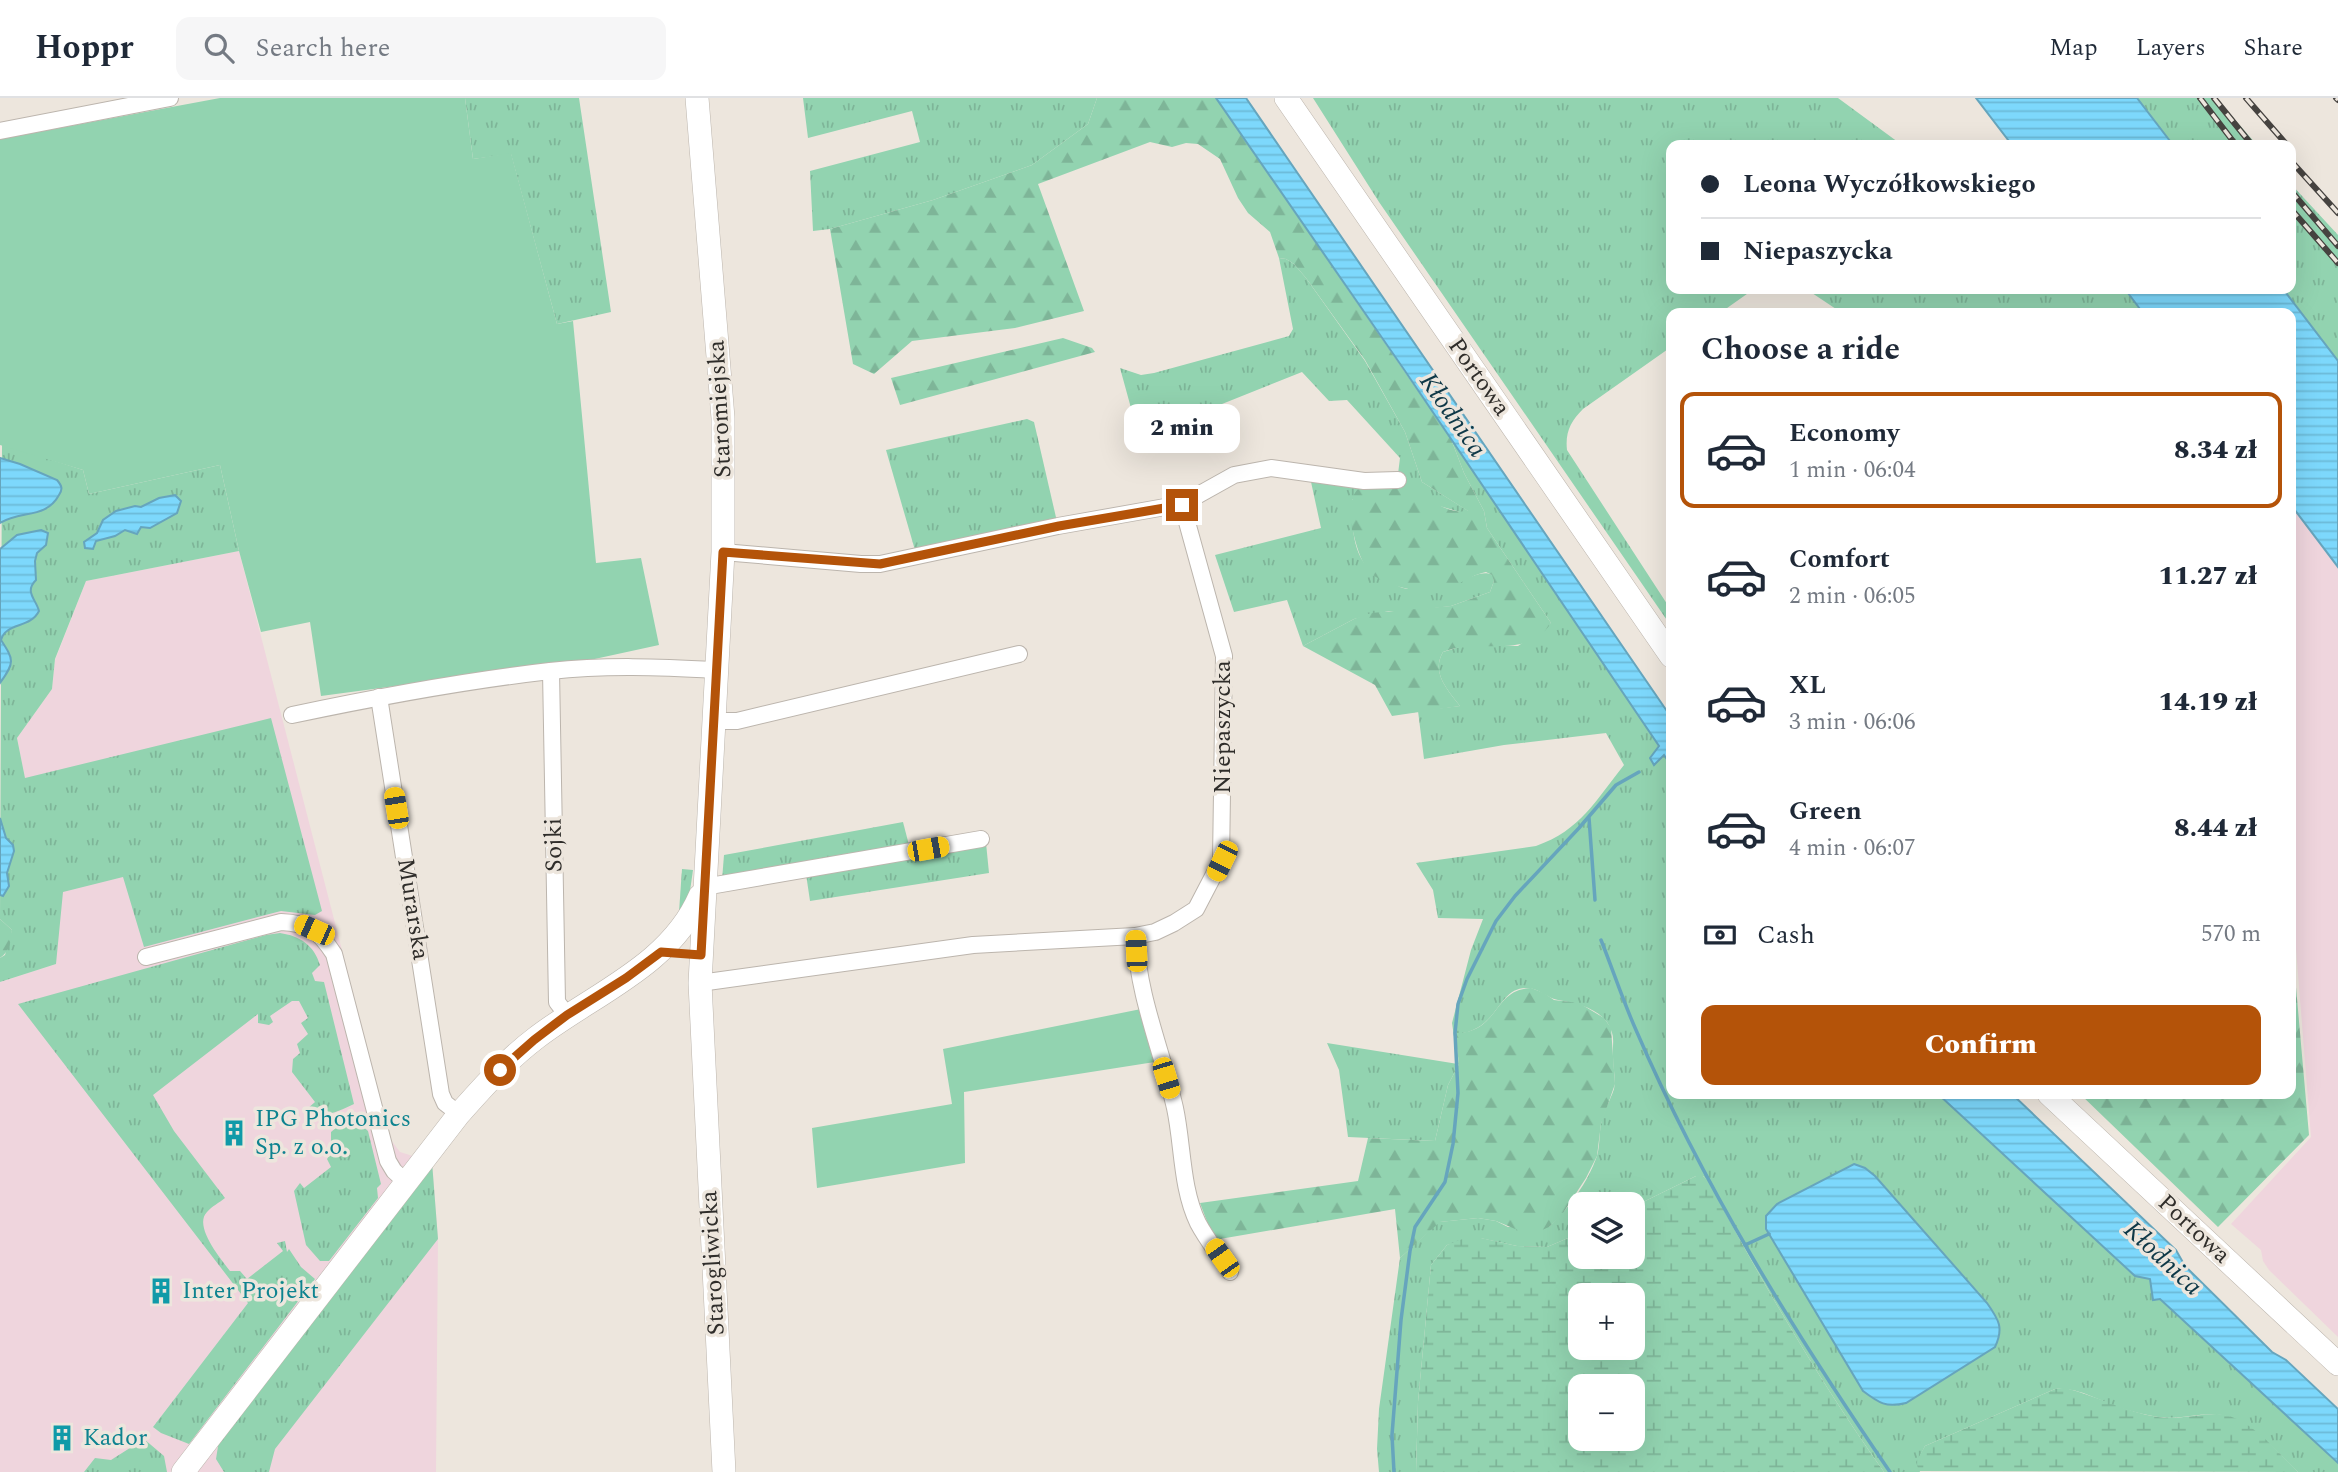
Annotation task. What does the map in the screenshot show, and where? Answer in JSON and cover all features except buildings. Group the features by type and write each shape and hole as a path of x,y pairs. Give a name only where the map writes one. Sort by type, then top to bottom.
{"street":[{"path":"0,131 140,101 170,98"},
{"name":"Staromiejska","path":"697,98 723,418 723,552 700,983 703,1055"},
{"name":"Portowa","path":"1286,98 1666,649"},
{"path":"723,552 880,564 1059,526 1182,505 1234,475 1271,468 1364,481 1398,480"},
{"name":"Niepaszycka","path":"700,983 973,945 1135,936 1155,932 1196,909 1222,861 1224,656 1182,505"},
{"path":"713,721 737,722 1019,654"},
{"path":"292,715 379,696 551,671 633,666 716,670"},
{"name":"Sojki","path":"551,671 557,1002 567,1015"},
{"name":"Murarska","path":"379,696 441,1094 445,1103 459,1114"},
{"path":"665,949 693,912 704,887 981,839"},
{"path":"146,957 281,922 299,923 314,930 334,954 388,1161 407,1183"},
{"path":"1135,936 1140,986 1175,1108 1184,1173 1192,1205 1198,1222 1230,1272"},
{"path":"183,1472 459,1114 511,1059 567,1015 626,978 677,941 694,944 701,953"},
{"name":"Starogliwicka","path":"703,1055 724,1472"},
{"name":"Portowa","path":"2054,1099 2338,1364"}],"shaded area":[{"path":"2296,512 2338,567 2338,1337 2269,1270 2263,1261 2261,1250 2231,1224 2311,1137 2296,949"},
{"path":"239,551 391,1140 400,1152 432,1162 438,1239 436,1472 0,1472 0,982 56,964 54,772 25,779 17,738 52,689 55,660 86,581"}],"green space":[{"path":"220,98 465,98 473,159 511,153 557,324 573,321 596,563 641,558 659,645 590,660 321,696 310,622 261,632 220,465 89,494 83,470 0,445 0,139"},
{"path":"465,98 579,98 611,312 557,324 511,154 473,159"},
{"path":"803,98 1097,98 1088,124 1032,165 933,200 830,229 813,231 810,171 920,142 912,111 808,138"},
{"path":"1097,98 1216,98 1451,439 1464,473 1484,511 1487,528 1551,623 1541,635 1516,645 1472,646 1443,652 1440,674 1460,706 1392,716 1375,685 1303,646 1371,613 1451,606 1490,592 1494,581 1492,575 1486,572 1451,586 1417,590 1384,582 1367,569 1358,551 1351,512 1352,500 1356,492 1363,487 1400,485 1450,510 1468,511 1422,482 1405,432 1365,360 1306,278 1294,264 1279,258 1270,232 1248,213 1220,159 1198,144 1186,143 1172,147 1150,142 1038,184 1084,311 1015,328 912,341 874,374 853,364 830,229 933,200 1032,165 1088,124"},
{"path":"1313,98 1838,98 1895,140 1666,140 1666,294 1747,294 1727,308 1666,308 1666,351 1583,409 1570,427 1567,450 1666,602 1666,619 1379,202"},
{"path":"2137,98 2216,98 2253,140 2169,140"},
{"path":"2296,189 2338,235 2338,361 2287,294 2296,294"},
{"path":"1279,258 1294,264 1306,278 1365,361 1405,432 1422,482 1470,512 1460,512 1425,499 1352,499 1354,539 1362,561 1380,578 1406,589 1489,574 1493,575 1494,581 1490,592 1451,606 1389,611 1354,619 1303,646 1287,600 1234,612 1215,555 1321,528 1308,468 1364,475 1398,474 1400,458 1347,400 1329,401 1302,372 1217,406 1219,425 1142,448 1120,368 1141,375 1154,373 1289,336 1293,329"},
{"path":"1814,294 2129,294 2139,308 1834,308"},
{"path":"1063,338 1092,348 1095,352 900,405 891,378"},
{"path":"1027,419 1034,422 1058,526 917,557 886,450"},
{"path":"1451,439 1659,746 1650,758 1653,764 1664,755 1666,758 1666,1099 1943,1099 2135,1276 2150,1279 2153,1300 2160,1299 2338,1463 2338,1472 2298,1472 2259,1435 2223,1415 2158,1417 2126,1409 2081,1392 2055,1389 1925,1446 1917,1462 1920,1472 1884,1472 1791,1329 1708,1180 1703,1176 1696,1176 1645,1201 1645,1192 1578,1192 1589,1175 1598,1152 1602,1120 1615,1085 1611,1030 1602,1017 1589,1008 1554,999 1532,989 1518,989 1509,994 1481,1026 1455,1034 1459,1064 1448,1085 1435,1141 1348,1137 1339,1070 1327,1043 1458,1064 1452,1023 1471,950 1483,919 1438,918 1433,890 1416,863 1536,846 1552,839 1565,832 1586,813 1624,765 1606,733 1504,745 1424,759 1418,711 1460,706 1440,674 1443,652 1466,645 1518,646 1551,623 1487,528 1484,511 1464,473"},
{"path":"2,444 83,470 89,494 220,465 239,551 86,581 55,659 52,689 17,738 25,778 271,718 322,911 315,915 281,911 144,947 123,877 63,892 56,964 0,982 0,958 5,955 12,930 0,919"},
{"path":"903,822 910,849 722,880 724,855"},
{"path":"986,843 989,873 810,901 806,874"},
{"path":"682,869 693,870 690,891 679,912"},
{"path":"0,919 12,930 8,949 0,958"},
{"path":"280,933 294,936 305,943 317,958 320,965 312,973 315,981 324,982 354,1104 325,1114 307,1109 315,1102 292,1072 293,1059 300,1053 297,1044 308,1034 301,1023 308,1018 299,1001 292,1001 270,1016 273,1022 269,1025 258,1023 258,1014 153,1095 174,1131 225,1198 207,1212 203,1225 215,1251 230,1271 240,1271 247,1279 283,1251 277,1243 285,1241 287,1252 289,1249 301,1267 315,1279 189,1444 153,1427 248,1303 18,1004"},
{"path":"2296,987 2309,1135 2218,1227 2085,1099 2296,1099"},
{"path":"1531,988 1554,1000 1579,1003 1604,1018 1611,1028 1615,1084 1601,1124 1597,1156 1577,1192 1568,1192 1568,1205 1549,1227 1535,1233 1478,1218 1440,1222 1400,1258 1395,1209 1214,1240 1200,1203 1358,1181 1368,1138 1435,1141 1448,1085 1459,1064 1455,1033 1470,1031 1480,1026 1509,995"},
{"path":"1146,1008 1161,1061 964,1092 965,1163 817,1188 812,1128 952,1104 943,1049"},
{"path":"360,1124 368,1131 381,1184 377,1188 378,1198 329,1261 320,1261 306,1245 294,1191 300,1183 304,1188 331,1167 327,1159 331,1153 331,1132 338,1126"},
{"path":"432,1162 438,1239 275,1449 269,1472 224,1472 216,1459 219,1440"},
{"path":"1696,1176 1703,1176 1708,1180 1791,1329 1884,1472 1416,1472 1418,1402 1431,1265 1447,1245 1465,1238 1481,1238 1517,1246 1547,1247 1568,1238 1568,1269 1645,1269 1645,1201"},
{"path":"1568,1206 1568,1238 1547,1247 1517,1246 1480,1238 1447,1245 1431,1265 1418,1402 1416,1472 1379,1472 1379,1409 1400,1258 1439,1222 1478,1218 1496,1221 1508,1227 1549,1227"},
{"path":"2065,1388 2158,1417 2217,1414 2229,1416 2262,1436 2298,1472 1919,1471 1916,1462 1925,1446 2055,1389"},
{"path":"144,1439 164,1456 167,1472 84,1472 95,1458 111,1460"}],"water":[{"name":"Kłodnica","path":"1216,98 1246,98 1666,710 1666,758 1664,755 1654,765 1650,758 1659,746"},
{"path":"1976,98 2137,98 2169,140 2008,140"},
{"path":"2129,294 2287,294 2338,361 2338,567 2296,512 2296,308 2139,308"},
{"path":"0,458 57,480 61,489 54,503 40,511 0,523"},
{"path":"175,495 181,501 177,513 150,528 141,527 137,534 125,530 96,541 93,549 85,548 84,542 97,533 103,520 116,511 141,507 159,498"},
{"path":"41,530 48,533 46,545 37,553 36,580 31,588 39,611 30,621 4,634 1,640 11,661 0,683 0,549 17,535"},
{"path":"0,818 6,838 13,845 14,851 7,873 9,886 3,896 0,895"},
{"name":"Kłodnica","path":"1943,1099 2017,1099 2176,1250 2185,1266 2272,1352 2286,1360 2338,1409 2338,1463 2160,1299 2153,1300 2150,1279 2135,1276"},
{"path":"1854,1164 1875,1176 1987,1303 1999,1324 1995,1347 1906,1403 1883,1403 1863,1391 1766,1229 1766,1216 1777,1204"}],"waterway":[{"path":"1394,1472 1392,1435 1401,1320 1410,1251 1415,1227 1445,1182 1453,1144 1458,1093 1455,1033 1458,1004 1467,979 1496,921 1515,896 1616,785 1639,772"},
{"path":"1589,818 1595,900"},
{"path":"1601,940 1631,1019 1666,1096"},
{"path":"1667,1099 1752,1257 1819,1366 1890,1472"},
{"path":"1745,1245 1769,1234"}],"railway":[{"path":"2200,98 2232,140"},
{"path":"2214,98 2248,140"},
{"path":"2246,98 2283,140"},
{"path":"2296,167 2338,213"},
{"path":"2296,197 2338,246"},
{"path":"2296,215 2338,263"}],"place":[{"name":"IPG Photonics Sp. z o.o.","path":"234,1133"},
{"name":"Inter Projekt","path":"161,1291"},
{"name":"Kador","path":"62,1438"}],"route":[{"path":"500,1070 567,1015 626,978 661,952 701,955 723,552 880,564 1059,526 1182,505"}]}
